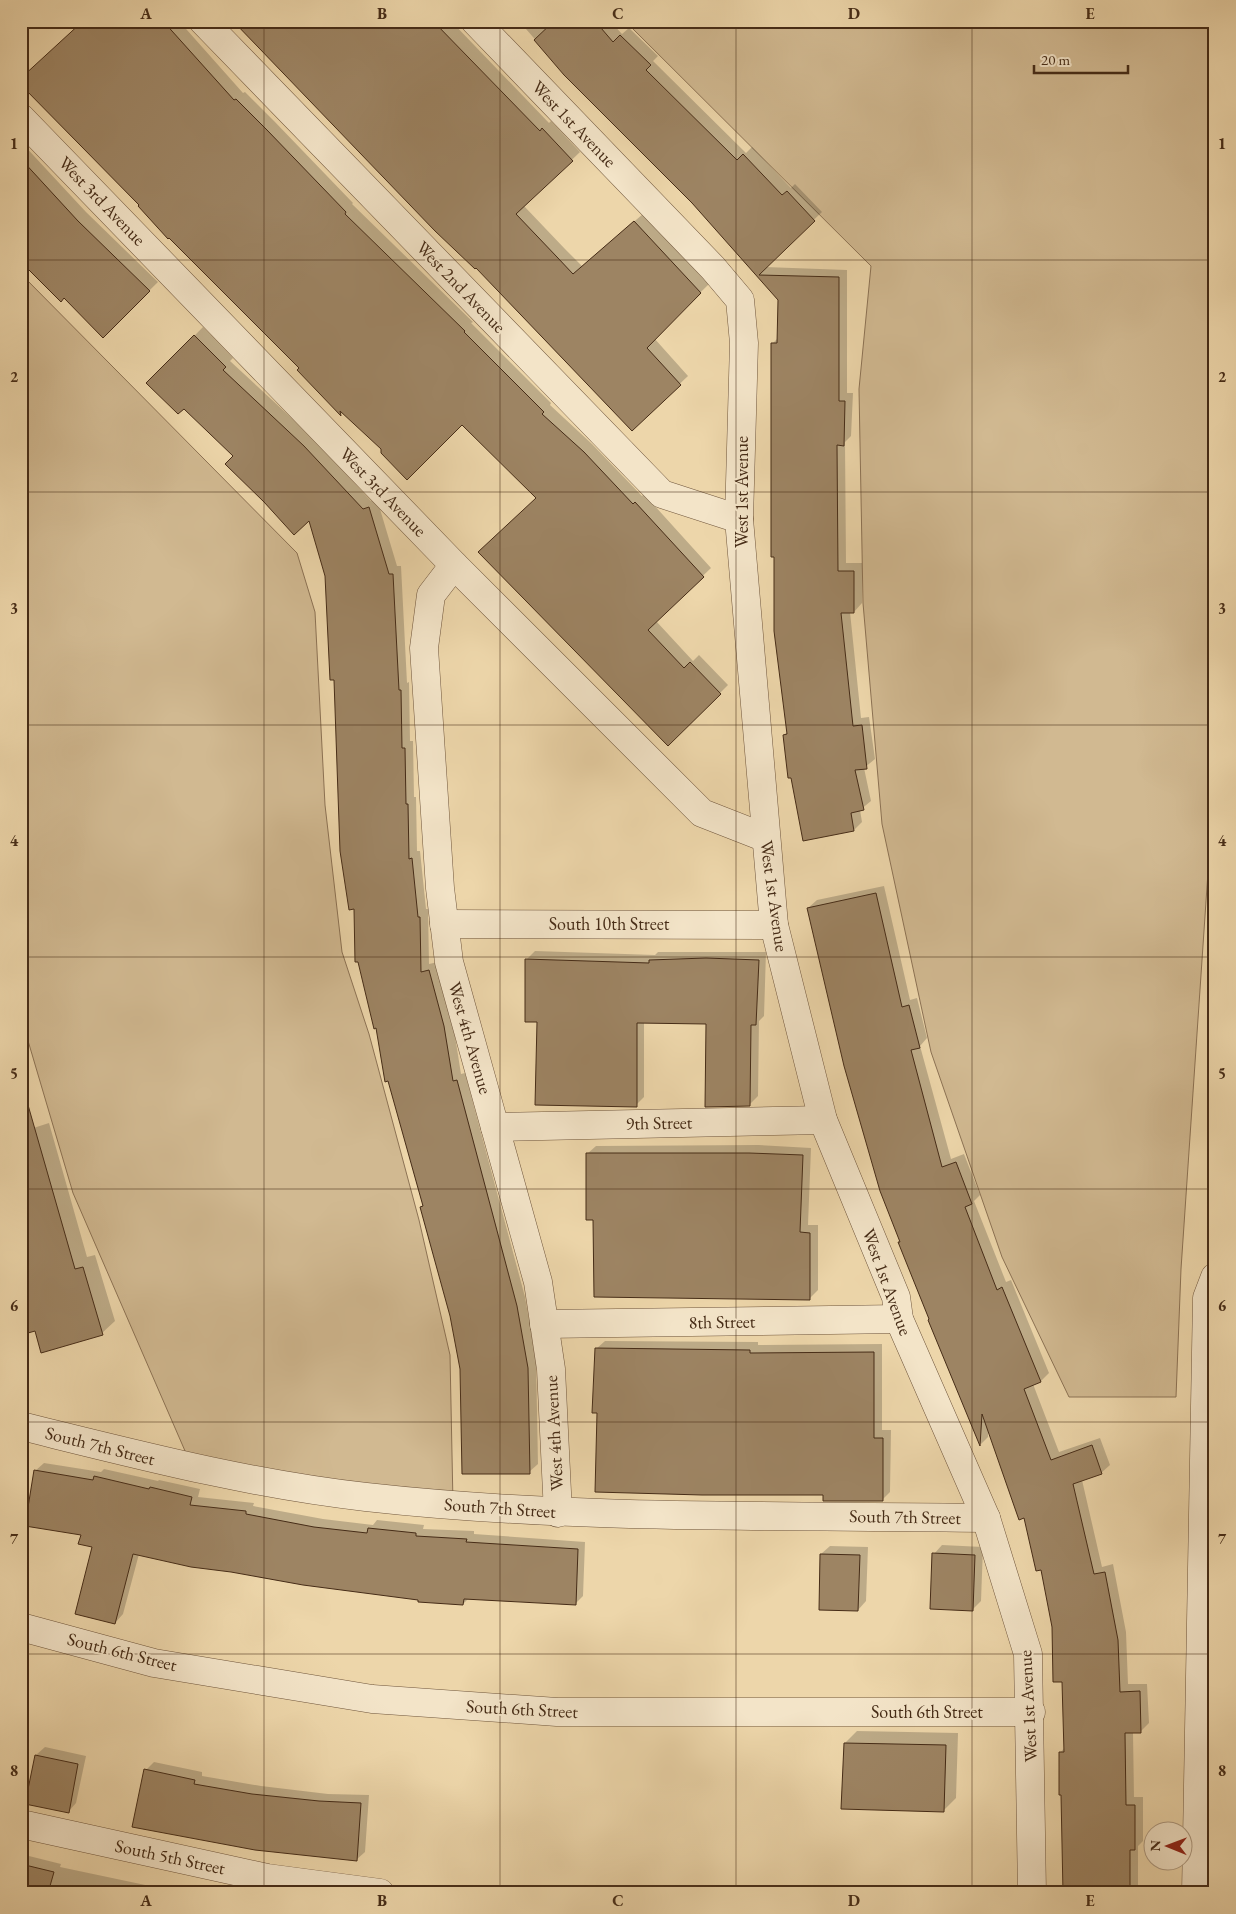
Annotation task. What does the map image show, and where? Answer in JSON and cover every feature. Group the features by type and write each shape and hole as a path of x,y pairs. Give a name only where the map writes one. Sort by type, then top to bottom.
{"street":[{"name":"West 2nd Avenue","path":"203,21 662,494 739,520"},
{"name":"West 1st Avenue","path":"475,21 713,268 740,300 744,343 739,520 774,925 822,1120 896,1297 899,1320 986,1518 1028,1654 1032,1893"},
{"name":"West 3rd Avenue","path":"21,118 454,565 702,813 766,838"},
{"name":"West 4th Avenue","path":"454,565 431,595 424,648 440,888 449,962 538,1282 551,1369 558,1513"},
{"name":"South 10th Street","path":"444,924 774,925"},
{"name":"9th Street","path":"496,1127 822,1120"},
{"path":"1196,1893 1207,1298 1215,1278"},
{"name":"8th Street","path":"544,1324 899,1320"},
{"name":"South 7th Street","path":"21,1426 180,1465 277,1484 365,1497 558,1513 986,1518"},
{"name":"South 6th Street","path":"21,1627 154,1663 372,1699 557,1712 1030,1712"},
{"name":"South 5th Street","path":"21,1824 267,1878 380,1893"}],"shaded area":[{"path":"625,21 1215,21 1215,769 1181,1269 1176,1397 1069,1397 1002,1257 931,1052 882,824 863,603 859,389 871,266"},
{"path":"21,274 297,553 315,612 325,805 342,952 369,1034 419,1220 450,1355 453,1504 192,1467 73,1193 21,1017"}],"building":[{"path":"83,21 163,21 234,100 236,99 267,130 346,212 345,214 465,331 544,412 542,414 584,452 633,504 635,502 704,577 648,630 684,668 690,662 721,694 668,746 478,552 536,498 462,425 407,480 381,453 381,449 340,411 341,416 297,370 299,368 168,239 139,205 21,85 21,78"},
{"path":"233,21 433,21 540,131 542,128 573,161 516,214 573,274 634,221 701,293 647,348 681,385 632,431 476,268 435,231"},
{"path":"554,21 595,21 613,42 620,35 651,65 646,70 737,160 743,154 782,195 787,191 815,221 759,275 839,277 839,401 845,401 844,446 837,445 838,571 854,571 854,613 841,613 853,726 862,725 867,769 855,770 864,810 851,813 854,831 803,841 791,778 788,778 783,735 787,734 774,631 774,557 771,557 771,343 777,343 778,300 692,203 564,75 534,40"},
{"path":"21,159 78,221 150,291 103,338 64,298 61,302 21,262"},
{"path":"194,335 226,367 223,370 304,446 363,509 369,507 389,574 393,574 399,690 401,690 402,748 405,748 409,859 412,858 418,917 420,917 421,972 429,970 444,1026 453,1081 457,1080 517,1306 528,1368 530,1474 462,1474 460,1369 450,1316 420,1207 423,1206 388,1081 385,1082 376,1028 374,1029 358,962 355,962 354,909 349,910 340,851 334,680 330,680 325,576 309,521 294,535 225,464 233,456 184,409 178,414 146,383"},
{"path":"876,893 902,1007 909,1005 920,1048 911,1050 942,1167 956,1162 972,1204 965,1207 997,1290 1002,1287 1041,1382 1024,1389 1051,1460 1092,1445 1102,1474 1073,1484 1094,1574 1105,1572 1118,1640 1120,1692 1140,1691 1141,1733 1125,1733 1126,1805 1135,1805 1135,1850 1130,1850 1130,1893 1063,1893 1061,1795 1059,1795 1059,1752 1064,1752 1062,1682 1053,1682 1052,1627 1041,1570 1036,1571 1024,1518 1019,1520 982,1414 980,1446 928,1320 880,1191 844,1066 807,908"},
{"path":"706,958 759,960 756,1025 751,1025 750,1106 705,1107 706,1024 637,1023 637,1107 535,1105 537,1022 525,1022 525,959 649,963 649,960"},
{"path":"28,1105 75,1269 83,1267 103,1335 41,1353 35,1331 21,1335 21,1106"},
{"path":"586,1153 749,1153 803,1155 800,1232 810,1233 810,1300 594,1297 593,1220 586,1220"},
{"path":"595,1348 750,1350 750,1353 874,1352 874,1438 883,1438 883,1501 823,1501 823,1495 702,1495 595,1492 597,1413 592,1413"},
{"path":"34,1470 93,1480 94,1476 149,1489 150,1487 192,1497 190,1505 246,1511 246,1514 314,1527 367,1533 368,1528 416,1533 416,1536 467,1539 466,1542 578,1549 576,1605 464,1599 463,1605 418,1602 418,1600 303,1585 191,1567 133,1554 115,1624 75,1614 92,1547 78,1544 81,1535 25,1526"},
{"path":"932,1553 975,1555 973,1611 930,1609"},
{"path":"820,1554 860,1555 858,1611 819,1610"},
{"path":"844,1743 946,1745 944,1812 841,1809"},
{"path":"35,1755 78,1764 69,1813 25,1804"},
{"path":"144,1769 195,1780 194,1784 252,1794 361,1803 357,1861 255,1850 132,1827"},
{"path":"21,1864 54,1872 48,1893 21,1893"}]}
